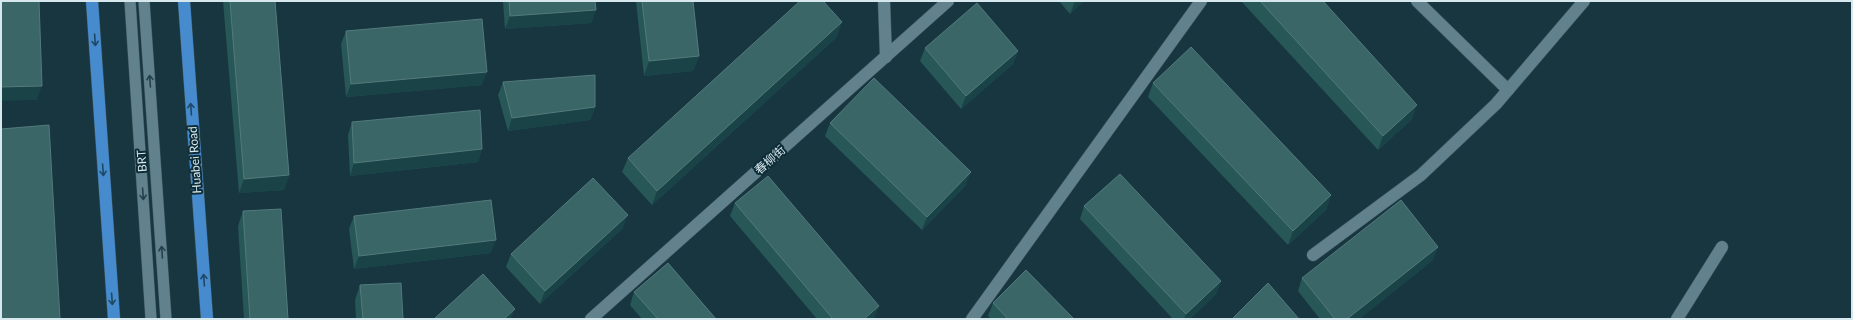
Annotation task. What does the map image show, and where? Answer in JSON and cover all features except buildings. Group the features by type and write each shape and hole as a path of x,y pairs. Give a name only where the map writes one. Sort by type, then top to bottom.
{"main road":[{"path":"92,1 114,319"},
{"name":"Huabei Road","path":"184,1 207,319"}],"street":[{"path":"884,1 886,57"},
{"name":"春柳街","path":"591,319 948,1"},
{"path":"972,319 1201,1"},
{"path":"1417,1 1508,90"},
{"path":"1313,255 1421,175 1496,104 1584,1"},
{"path":"1677,319 1722,247"}],"lane":[{"name":"BRT","path":"130,1 151,319"},
{"name":"BRT","path":"144,1 166,319"}]}
